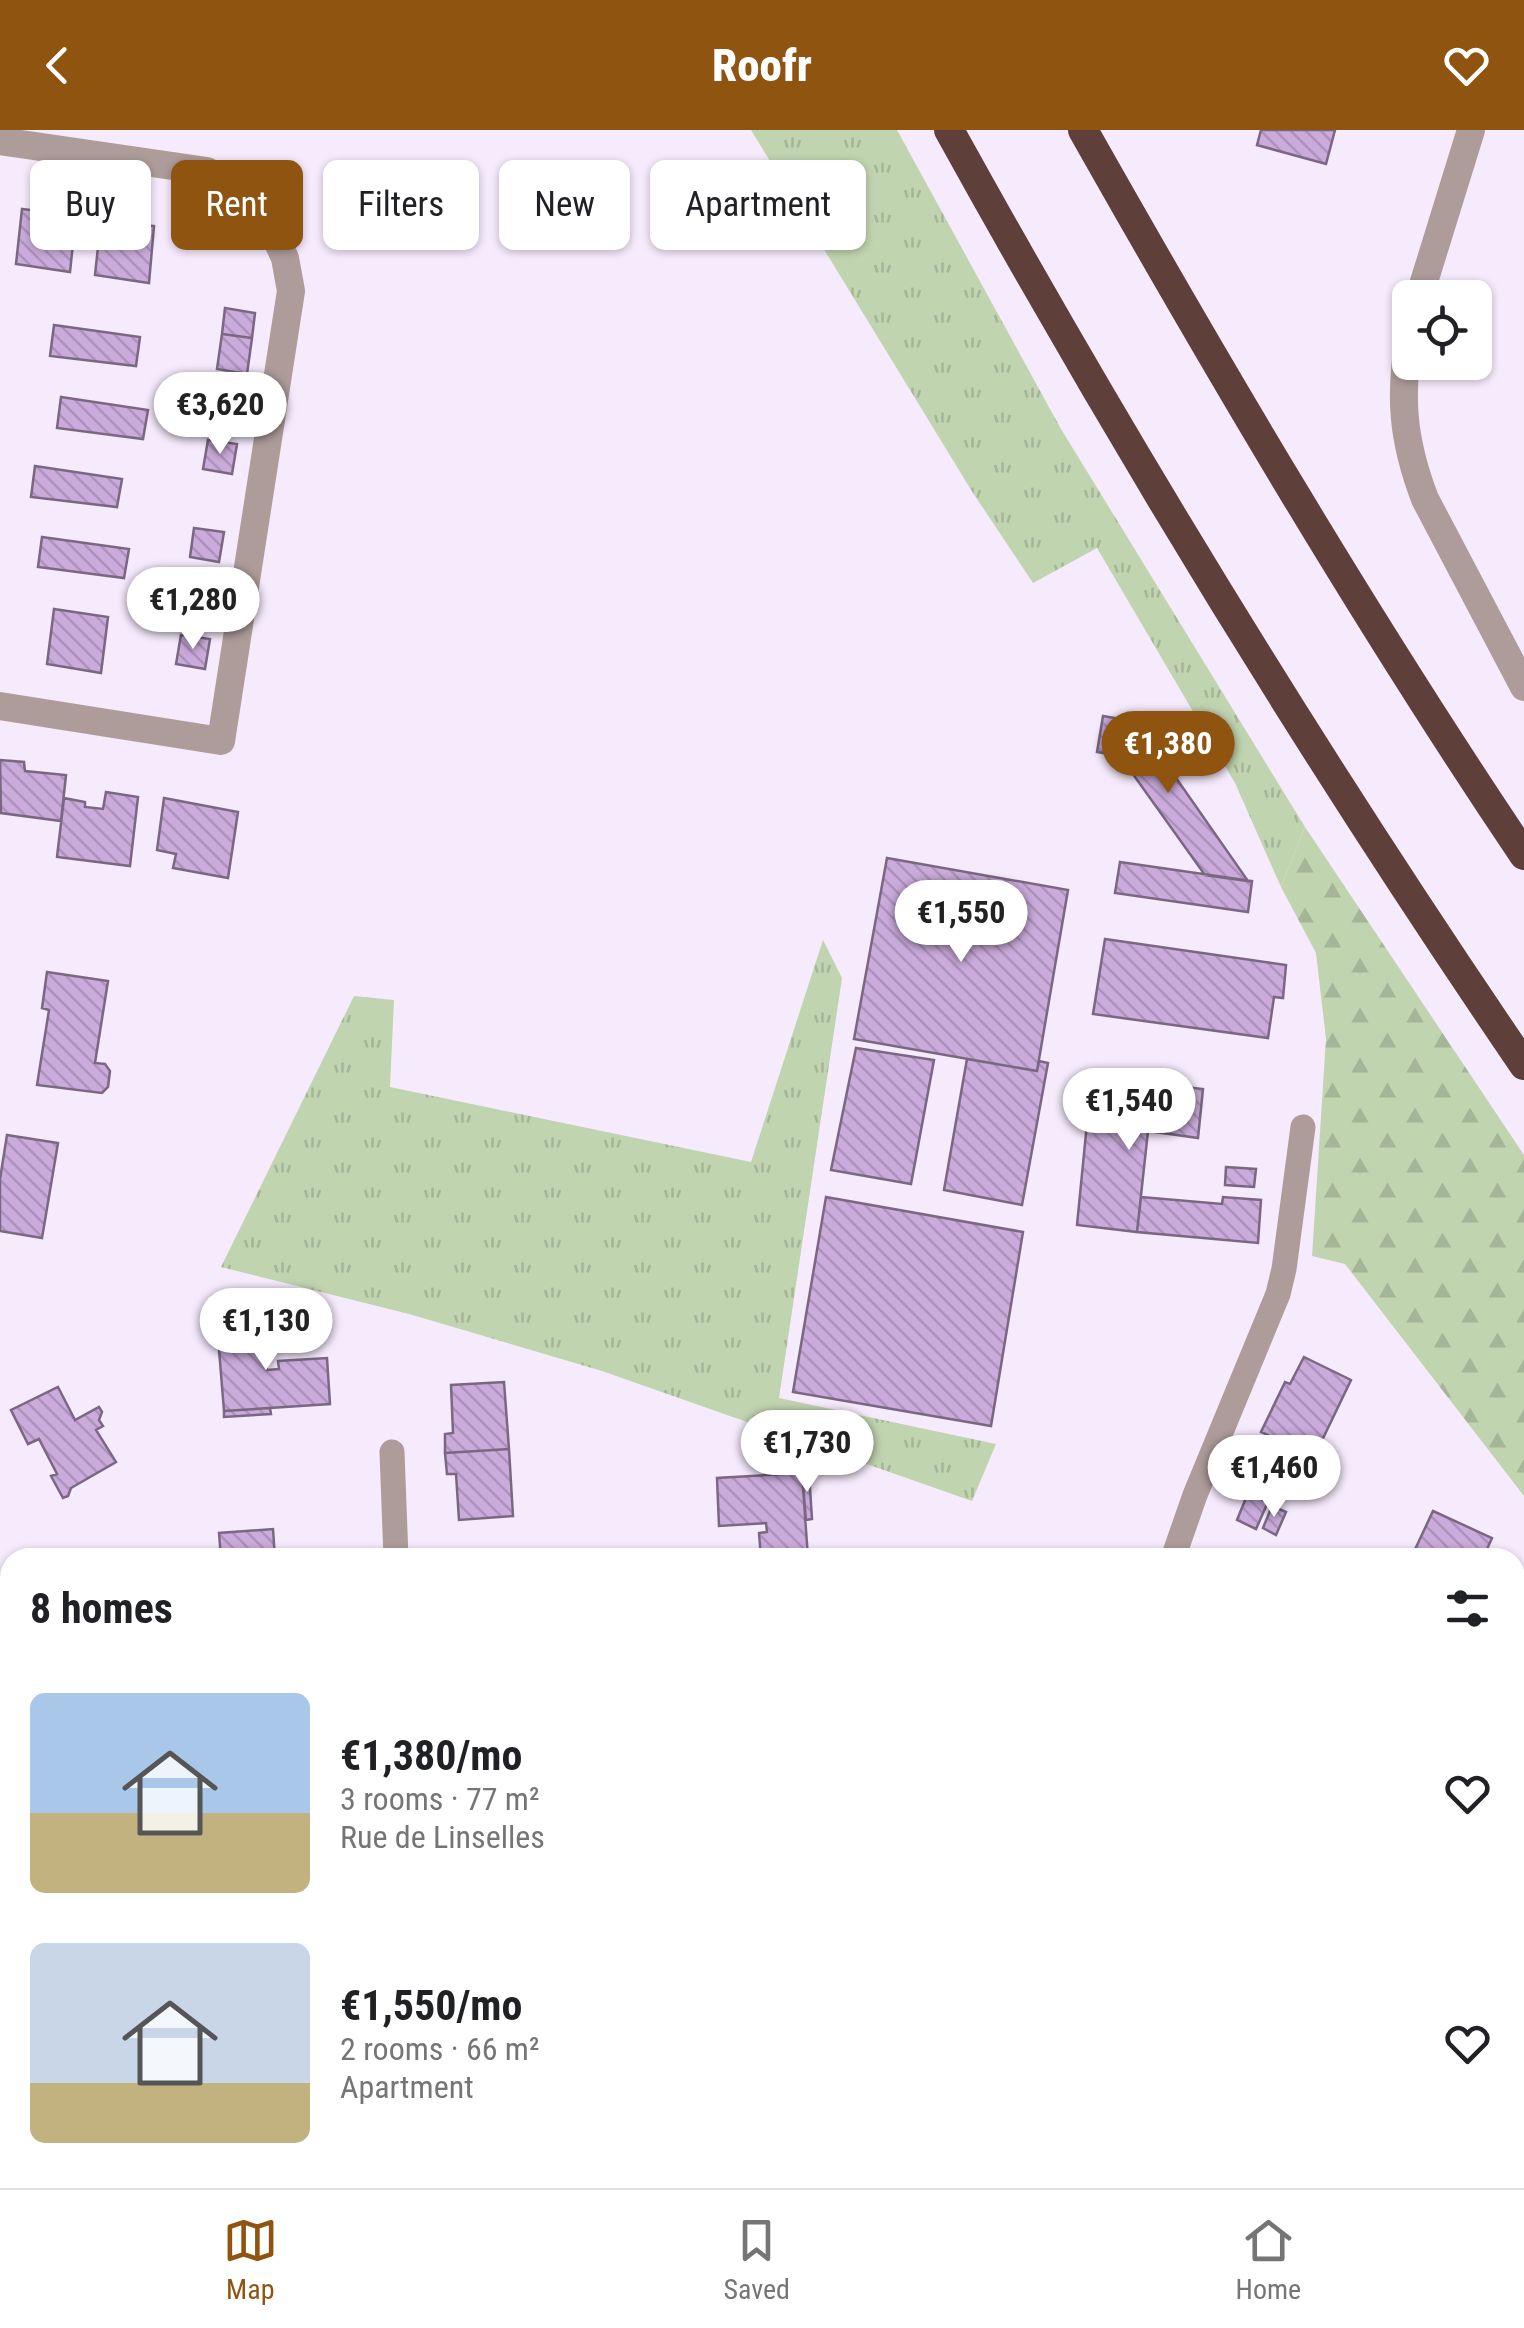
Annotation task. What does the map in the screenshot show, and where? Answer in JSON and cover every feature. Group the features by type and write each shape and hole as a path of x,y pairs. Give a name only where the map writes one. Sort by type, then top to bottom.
{"highway":[{"path":"949,130 1187,541 1315,748 1524,1065"},
{"path":"1083,130 1244,410 1524,855"}],"street":[{"path":"1425,280 1471,130"},
{"path":"0,141 207,171 245,194 269,222 285,258 291,291 222,741 0,706"},
{"path":"1403,380 1407,444 1425,499 1524,687"}],"lane":[{"path":"1177,1548 1278,1294 1303,1127"},
{"path":"392,1452 396,1548"}],"green space":[{"path":"751,130 897,130 1061,429 1305,827 1281,887 1235,783 1097,548 1033,583 973,493 824,250 866,250 866,160 769,160"},
{"path":"1305,827 1524,1155 1524,1496 1345,1264 1312,1256 1326,1039 1316,953 1281,887"},
{"path":"823,940 842,978 779,1398 996,1444 972,1501 602,1371 409,1314 221,1267 354,996 394,1000 390,1087 751,1162"}],"building":[{"path":"1261,130 1335,130 1326,164 1257,145"},
{"path":"22,209 30,210 30,250 72,250 70,272 16,264"},
{"path":"151,226 154,226 149,283 95,275 98,250 151,250"},
{"path":"225,308 255,313 252,338 222,334"},
{"path":"54,325 140,337 136,366 50,356"},
{"path":"222,334 252,338 247,374 217,369"},
{"path":"61,397 148,410 143,439 57,428"},
{"path":"208,440 237,444 232,474 203,469"},
{"path":"35,466 122,479 117,507 31,497"},
{"path":"194,528 224,532 219,562 190,557"},
{"path":"42,537 129,549 124,578 38,567"},
{"path":"54,609 108,617 101,673 47,664"},
{"path":"181,635 210,639 205,669 176,664"},
{"path":"1103,716 1137,722 1248,881 1205,875 1120,756 1097,752"},
{"path":"0,760 24,762 25,771 66,775 61,821 1,813"},
{"path":"106,792 138,797 130,866 57,857 64,798 103,809"},
{"path":"164,798 238,812 228,878 173,868 176,854 157,850"},
{"path":"887,858 1068,890 1037,1071 854,1039"},
{"path":"1120,862 1252,881 1248,912 1115,893"},
{"path":"1105,939 1286,965 1283,998 1274,997 1268,1038 1093,1014"},
{"path":"47,972 108,981 95,1063 105,1064 110,1071 108,1087 102,1093 37,1085 49,1010 42,1008"},
{"path":"856,1048 934,1060 911,1184 831,1170"},
{"path":"967,1059 1037,1071 1039,1061 1048,1063 1022,1205 944,1190"},
{"path":"1152,1083 1203,1089 1198,1138 1148,1131 1137,1232 1077,1225 1089,1103 1149,1110"},
{"path":"7,1135 58,1143 42,1238 0,1231 0,1179"},
{"path":"1226,1167 1256,1169 1254,1187 1225,1185"},
{"path":"826,1197 1023,1232 991,1426 793,1392"},
{"path":"1141,1197 1222,1204 1223,1197 1261,1200 1258,1243 1137,1232"},
{"path":"263,1322 267,1370 279,1369 278,1361 327,1358 330,1404 224,1411 217,1325"},
{"path":"1304,1357 1351,1380 1314,1457 1261,1432 1285,1382 1290,1384"},
{"path":"504,1382 509,1449 445,1453 445,1434 453,1433 451,1385"},
{"path":"58,1387 75,1420 99,1407 103,1426 96,1430 116,1462 71,1488 63,1498 51,1476 57,1474 39,1439 28,1444 11,1410"},
{"path":"270,1408 271,1414 224,1417 224,1411"},
{"path":"509,1449 513,1516 459,1520 456,1474 447,1474 445,1453"},
{"path":"809,1472 812,1519 806,1520 802,1473"},
{"path":"802,1473 807,1548 760,1548 759,1533 767,1532 766,1523 719,1526 717,1478"},
{"path":"1248,1493 1268,1502 1256,1529 1237,1520"},
{"path":"1272,1506 1286,1512 1276,1535 1263,1528"},
{"path":"1433,1511 1492,1538 1488,1548 1416,1548"},
{"path":"273,1529 274,1548 220,1548 219,1533"}]}
